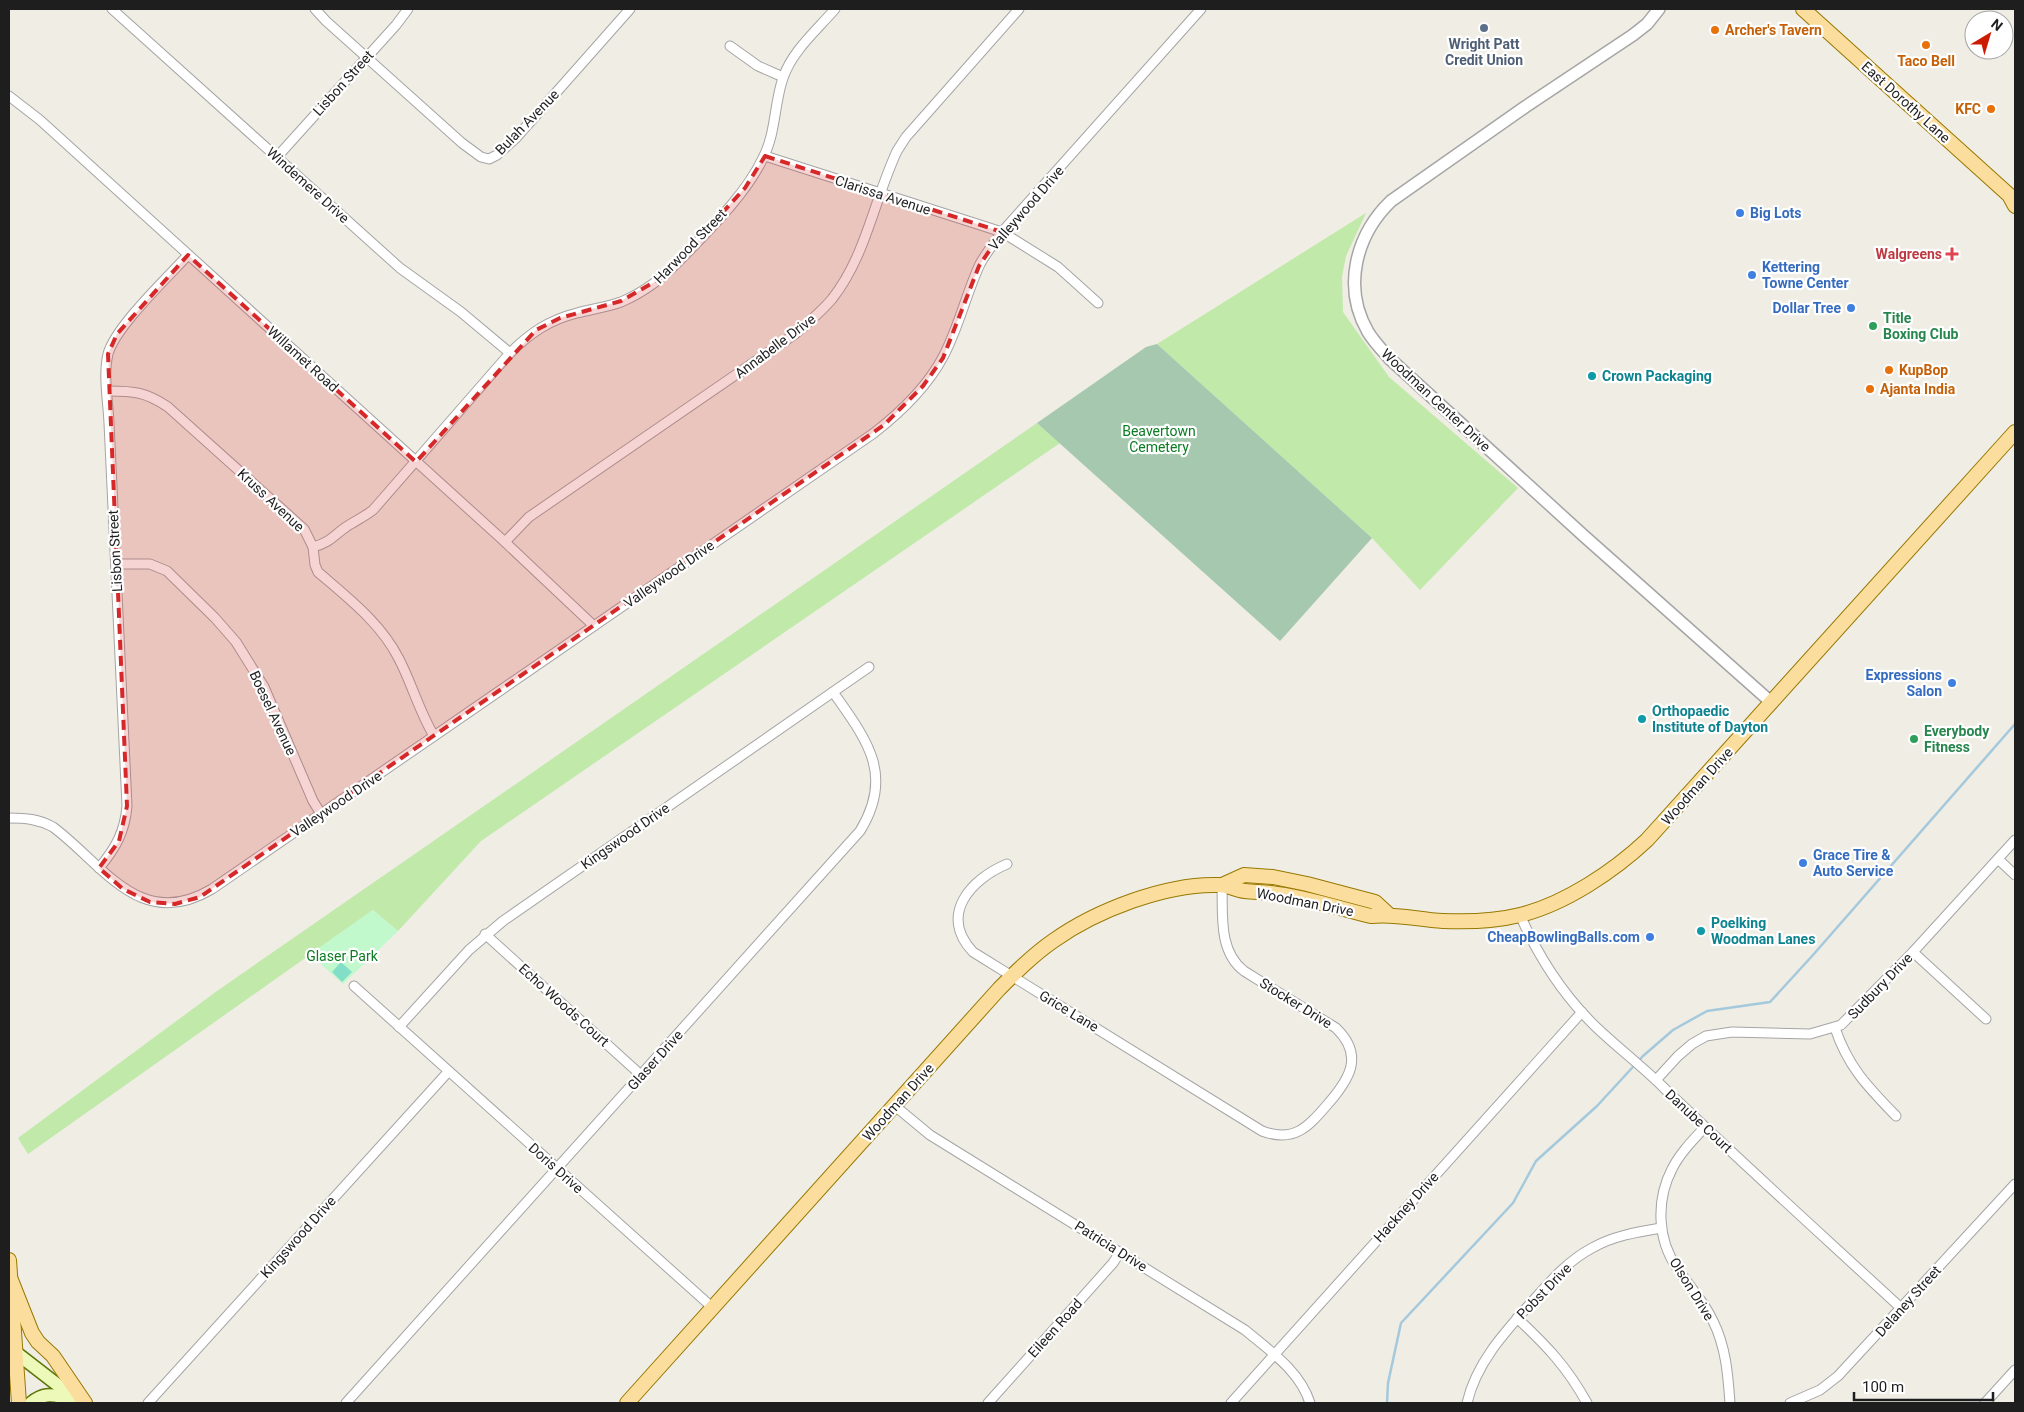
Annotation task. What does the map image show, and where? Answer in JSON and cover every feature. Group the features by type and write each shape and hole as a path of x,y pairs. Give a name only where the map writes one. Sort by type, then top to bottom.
{"main road":[{"name":"East Dorothy Lane","path":"1803,9 2013,199"},
{"name":"Woodman Drive","path":"627,1403 1011,977 1053,941 1094,917 1123,905 1168,891 1222,885 1244,875 1274,877 1375,902 1388,914 1416,919 1445,921 1485,920 1520,915 1577,891 1615,868 1631,855 1772,703 2015,432"},
{"path":"9,1260 12,1350 19,1403"},
{"path":"10,1282 32,1333 38,1342 53,1356 79,1401"},
{"path":"12,1350 79,1401"},
{"path":"31,1403 41,1396 48,1394 79,1401"},
{"path":"9,1396 11,1403"}],"street":[{"name":"Windemere Drive","path":"112,9 400,268 475,324 510,354"},
{"path":"315,9 366,58"},
{"name":"Lisbon Street","path":"276,156 408,9"},
{"name":"Bulah Avenue","path":"366,58 462,143 489,159 497,155 515,139 630,9"},
{"name":"Harwood Street","path":"312,547 324,544 340,531 368,514 522,341 545,324 560,318 621,302 636,295 663,277 745,188 764,156 771,137 783,77 794,56 835,9"},
{"name":"Annabelle Drive","path":"505,542 529,517 787,339 820,312 842,286 853,267 890,165 897,151 906,138 1019,9"},
{"name":"Valleywood Drive","path":"9,818 28,818 42,821 53,827 123,889 150,902 175,904 190,901 212,890 874,433 902,410 923,386 943,358 962,317 979,266 1002,232 1201,9"},
{"name":"Woodman Center Drive","path":"1659,9 1647,24 1391,201 1380,212 1364,236 1356,262 1355,292 1357,305 1366,330 1395,364 1772,703"},
{"path":"730,46 758,66 783,77"},
{"name":"Willamet Road","path":"9,96 40,120 505,542 594,626"},
{"name":"Clarissa Avenue","path":"764,156 1002,232 1058,267 1098,303"},
{"name":"Lisbon Street","path":"99,868 112,853 121,836 127,806 106,366 108,354 117,334 188,255"},
{"name":"Kruss Avenue","path":"108,391 144,393 154,397 168,407 304,529 312,547 318,572 357,606 376,625 388,641 399,659 425,721 434,736"},
{"name":"Boesel Avenue","path":"116,564 150,564 167,571 216,618 236,642 264,687 309,793 321,814"},
{"name":"Kingswood Drive","path":"399,1027 469,950 503,920 869,667"},
{"name":"Glaser Drive","path":"346,1403 642,1076 849,844 868,818 873,808 876,786 871,755 862,734 832,692"},
{"name":"Sudbury Drive","path":"1656,1080 1678,1056 1692,1044 1706,1036 1732,1032 1810,1034 1835,1028 1852,1016 2015,840"},
{"path":"1998,859 2015,875"},
{"name":"Grice Lane","path":"1007,864 994,870 975,884 961,904 958,921 967,946 1011,977 1262,1131"},
{"name":"Stocker Drive","path":"1222,885 1225,943 1231,959 1244,971 1336,1028 1348,1042 1351,1052 1352,1064 1347,1081 1311,1123 1304,1129 1288,1135 1262,1131"},
{"name":"Danube Court","path":"1520,915 1533,945 1546,966 1561,988 1597,1028 1628,1054 1901,1308"},
{"name":"Echo Woods Court","path":"485,934 642,1076"},
{"path":"1913,952 1986,1019"},
{"name":"Doris Drive","path":"354,986 713,1308"},
{"name":"Hackney Drive","path":"1231,1403 1582,1012"},
{"path":"1835,1028 1849,1062 1858,1075 1896,1116"},
{"name":"Kingswood Drive","path":"148,1403 448,1072"},
{"name":"Patricia Drive","path":"894,1106 930,1135 1234,1322 1274,1354 1297,1378 1310,1403"},
{"name":"Olson Drive","path":"1705,1127 1684,1151 1672,1169 1662,1200 1661,1228 1671,1258 1703,1302 1718,1331 1728,1372 1730,1403"},
{"name":"Delaney Street","path":"1790,1403 1805,1397 1833,1380 2015,1184"},
{"name":"Pobst Drive","path":"1467,1403 1475,1379 1487,1356 1517,1318 1551,1280 1578,1256 1614,1238 1661,1228"},
{"name":"Eileen Road","path":"988,1403 1107,1270 1120,1252"},
{"path":"1517,1318 1550,1349 1564,1366 1587,1403"},
{"path":"1985,1403 2015,1370"}],"highlighted area":[{"path":"765,156 1002,232 979,266 943,358 923,386 884,425 200,897 175,904 150,902 123,889 99,868 119,841 127,806 108,354 117,334 188,255 416,462 536,330 560,318 621,301 663,277 745,188"}],"green space":[{"path":"1366,213 1346,256 1342,277 1343,312 1389,377 1518,488 1420,590 1372,538 1157,344"},
{"name":"Beavertown Cemetery","path":"1157,344 1372,538 1280,641 1037,423 1146,347"},
{"path":"1037,423 1060,443 481,841 398,931 373,910 28,1154 18,1138 217,991"},
{"name":"Glaser Park","path":"373,910 398,931 343,984 310,954"},
{"path":"341,962 352,972 342,982 332,972"}],"waterway":[{"path":"1387,1403 1388,1383 1401,1323 1513,1203 1536,1161 1597,1106 1643,1056 1673,1030 1707,1011 1770,1002 2015,724"}],"place":[{"name":"Wright Patt Credit Union","path":"1484,28"},
{"name":"Archer's Tavern","path":"1715,30"},
{"name":"Taco Bell","path":"1926,45"},
{"name":"KFC","path":"1991,109"},
{"name":"Big Lots","path":"1740,213"},
{"name":"Walgreens","path":"1952,254"},
{"name":"Kettering Towne Center","path":"1752,275"},
{"name":"Dollar Tree","path":"1851,308"},
{"name":"Title Boxing Club","path":"1873,326"},
{"name":"KupBop","path":"1889,370"},
{"name":"Crown Packaging","path":"1592,376"},
{"name":"Ajanta India","path":"1870,389"},
{"name":"Expressions Salon","path":"1952,683"},
{"name":"Orthopaedic Institute of Dayton","path":"1642,719"},
{"name":"Everybody Fitness","path":"1914,739"},
{"name":"Grace Tire & Auto Service","path":"1803,863"},
{"name":"Poelking Woodman Lanes","path":"1701,931"},
{"name":"CheapBowlingBalls.com","path":"1650,937"}]}
